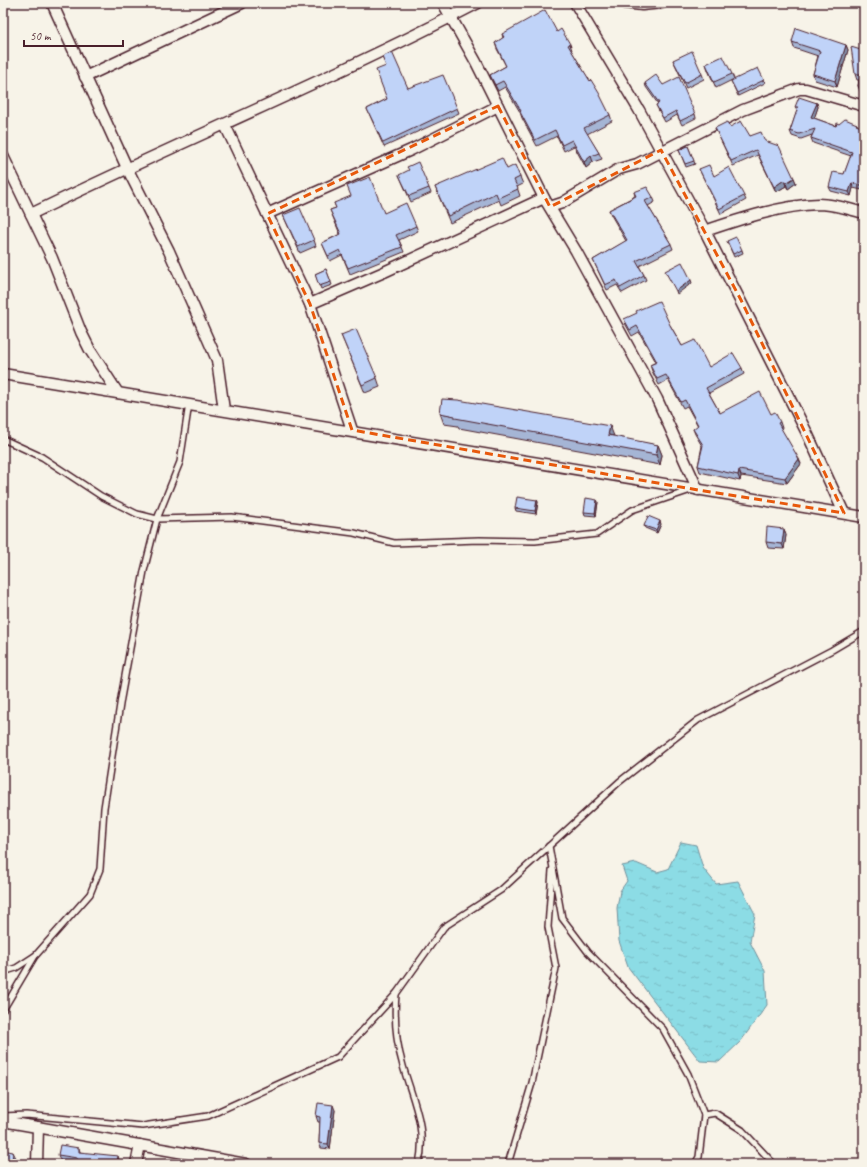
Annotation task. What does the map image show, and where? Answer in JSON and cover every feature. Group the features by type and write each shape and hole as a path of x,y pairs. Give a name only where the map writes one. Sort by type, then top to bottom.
{"street":[{"path":"52,3 127,168 169,251 217,360 224,410"},
{"path":"85,77 242,3"},
{"path":"443,3 498,106 544,198 657,399 696,490"},
{"path":"31,214 127,168 224,125 478,3"},
{"path":"575,3 662,150 705,231 807,433 844,513"},
{"path":"624,3 642,5 662,3"},
{"path":"550,207 562,203 619,169 637,164 743,110 799,89 810,90 864,106"},
{"path":"267,214 411,150 498,106"},
{"path":"224,125 310,304 352,430"},
{"path":"3,156 52,258 81,332 93,356 118,393"},
{"path":"310,304 544,198"},
{"path":"705,231 737,220 800,206 833,206 864,213"},
{"path":"3,374 352,430 696,490 864,517"},
{"path":"3,1121 245,1164"},
{"path":"37,1164 38,1127"},
{"path":"136,1164 140,1145"}],"lane":[{"path":"3,1010 36,955 90,894 100,868 104,808 121,698 144,571 157,519 180,462 189,404"},
{"path":"3,439 42,457 101,496 137,514 157,519 232,517 354,533 394,543 479,540 535,541 597,534 632,510 696,490"},
{"path":"3,1116 26,1115 143,1126 208,1116 338,1057 396,994 444,927 501,890 619,782 698,720 832,650 864,631"},
{"path":"549,846 562,918 588,952 663,1029 688,1074 704,1114 699,1157 695,1164"},
{"path":"508,1164 532,1083 556,968 548,927 552,862"},
{"path":"3,972 16,968 36,955"},
{"path":"396,994 394,1018 402,1064 421,1124 419,1164"},
{"path":"704,1114 715,1113 742,1130 774,1164"}],"highlighted area":[{"path":"498,106 550,207 661,150 741,300 844,513 698,490 352,430 310,304 267,214"}],"water":[{"path":"681,842 696,845 703,868 716,884 738,881 755,914 750,942 765,971 767,1005 741,1041 719,1062 700,1061 628,967 619,941 617,908 620,891 627,881 622,866 636,863 657,872 668,869"}],"building":[{"path":"545,10 557,32 561,29 570,44 568,45 599,93 610,115 584,128 599,153 591,156 584,162 572,140 562,145 555,130 535,140 520,112 521,111 503,81 495,85 490,75 506,66 495,43 504,37 502,34"},
{"path":"796,28 846,45 835,81 813,74 820,51 792,42"},
{"path":"851,47 864,51 864,87 858,86 861,74 855,74"},
{"path":"692,51 702,74 685,83 673,60"},
{"path":"392,52 408,88 443,75 457,108 383,143 367,109 387,99 376,70 386,66 382,57"},
{"path":"723,56 732,74 714,82 706,64"},
{"path":"758,68 764,80 737,93 731,81"},
{"path":"656,75 663,85 679,77 695,114 680,121 676,111 663,118 656,105 659,103 645,83"},
{"path":"799,97 817,103 811,117 836,126 837,123 839,124 845,119 864,128 864,179 862,178 861,185 852,183 849,192 829,187 833,172 844,174 852,152 811,138 815,129 799,134 790,131 798,107 795,107"},
{"path":"741,121 750,136 761,132 765,141 779,146 794,178 786,183 784,180 774,187 756,150 731,161 715,128 727,122 730,127"},
{"path":"688,146 694,161 685,164 679,150"},
{"path":"502,158 507,169 515,165 520,177 514,180 518,189 498,198 496,193 448,216 435,187"},
{"path":"418,162 429,188 409,196 399,175 409,170 407,167"},
{"path":"709,165 714,176 729,167 744,196 719,209 699,169"},
{"path":"370,177 384,213 406,203 416,226 396,235 402,247 348,268 340,250 328,256 322,243 341,234 330,210 336,208 334,203 351,196 347,186"},
{"path":"647,187 653,197 645,201 671,244 636,261 644,275 620,288 616,280 605,285 593,260 627,240 609,210 636,196 634,192"},
{"path":"300,208 314,240 298,247 283,215"},
{"path":"736,237 742,250 733,254 727,241"},
{"path":"682,262 691,280 676,291 665,271"},
{"path":"326,269 331,282 319,286 315,274"},
{"path":"659,301 682,346 695,340 709,367 733,353 742,368 706,388 720,413 760,392 771,414 775,412 780,422 778,423 799,459 785,478 739,470 738,475 698,466 703,445 693,429 698,425 685,400 681,402 666,375 657,379 650,365 657,362 637,326 630,330 624,319 637,313 636,311"},
{"path":"356,329 377,378 362,385 341,335"},
{"path":"442,399 458,400 610,426 608,435 658,445 656,455 455,418 455,416 440,413"},
{"path":"517,497 537,500 535,511 515,508"},
{"path":"586,498 597,500 595,513 584,512"},
{"path":"648,516 660,521 656,530 644,526"},
{"path":"767,527 784,529 782,544 766,542"},
{"path":"318,1103 333,1105 328,1144 319,1143 320,1117 316,1116"},
{"path":"60,1145 79,1148 79,1152 118,1156 117,1164 77,1164 77,1158 58,1155"},
{"path":"3,1150 13,1152 12,1164 3,1164"}]}
